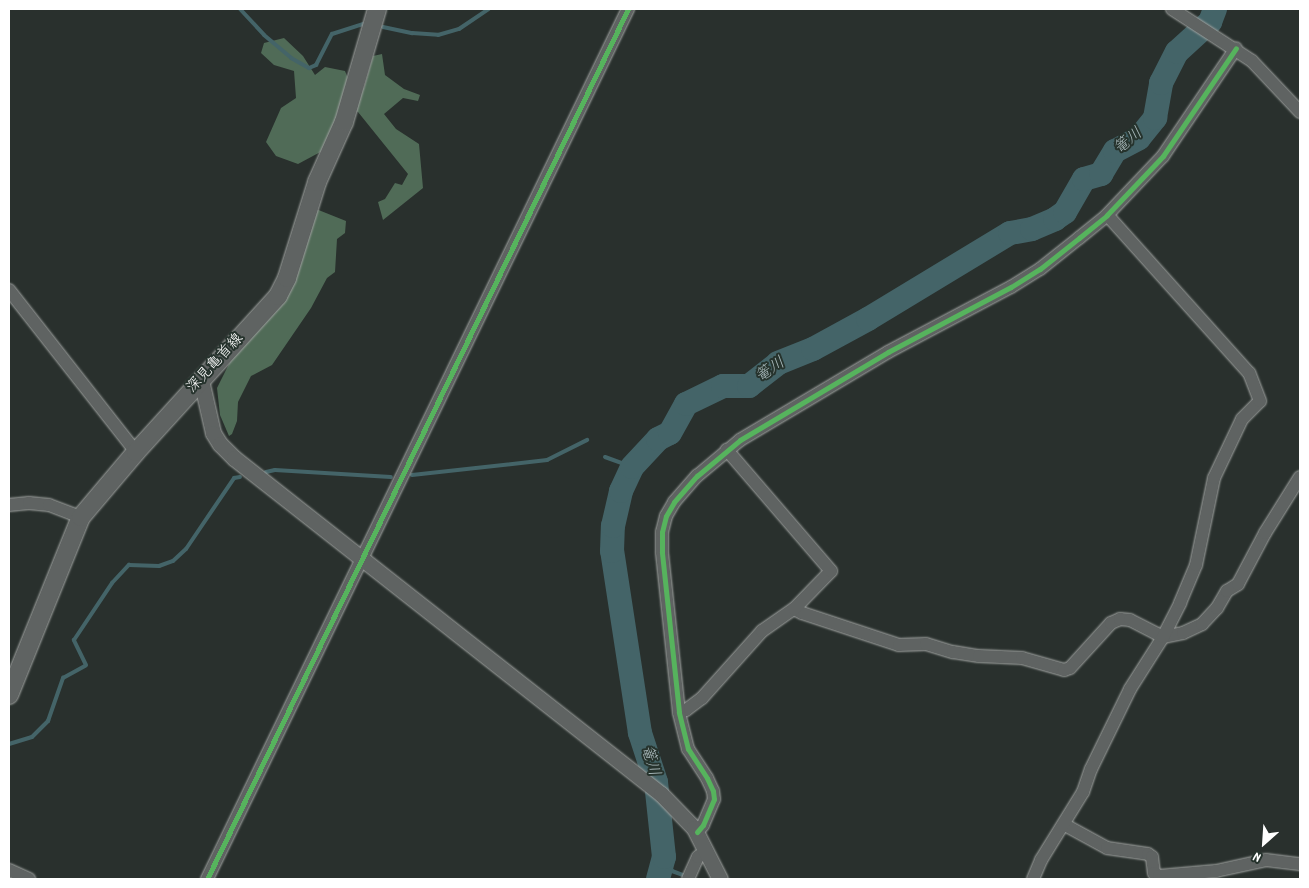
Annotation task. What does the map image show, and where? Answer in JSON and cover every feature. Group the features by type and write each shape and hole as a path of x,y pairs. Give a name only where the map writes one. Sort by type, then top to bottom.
{"main road":[{"name":"深見亀首線","path":"9,695 81,518 136,452 278,296 287,278 306,210 344,122 376,9"}],"street":[{"path":"207,879 628,9"},
{"path":"1172,9 1236,48 1270,78 1300,112"},
{"path":"696,830 703,825 712,808 713,790 688,750 679,712 662,532 666,516 684,489 740,440 888,352 1011,287 1040,269 1107,215 1163,156 1236,48"},
{"path":"1033,879 1041,860 1065,825 1083,792 1090,770 1130,689 1163,637 1196,565 1214,478 1242,419 1260,401 1248,373 1107,215"},
{"path":"9,290 136,452"},
{"path":"201,380 208,419 220,444 234,458 661,794 696,830 720,879"},
{"path":"679,712 686,710 702,698 762,631 794,608 831,571 727,450"},
{"path":"794,608 802,613 898,646 926,644 953,652 979,656 1022,658 1064,670 1070,668 1111,623 1120,619 1130,620 1163,637 1183,634 1202,624 1227,591 1238,584 1265,533 1300,478"},
{"path":"9,505 49,504 81,518"},
{"path":"1065,825 1107,848 1148,854 1152,857 1154,873 1159,876 1216,871 1266,860 1300,864"},
{"path":"688,879 698,857 706,850"},
{"path":"9,870 29,879"}],"green space":[{"path":"284,38 303,56 315,75 325,67 345,71 349,81 364,88 373,56 382,54 385,75 404,89 420,95 418,101 403,98 384,114 396,129 419,144 423,188 383,220 378,202 385,199 395,183 402,185 408,174 358,112 345,107 326,149 298,164 276,156 266,142 281,108 296,98 294,71 274,65 261,53 264,43"},
{"path":"316,209 346,221 345,233 337,239 335,272 327,278 311,308 272,365 251,376 238,402 237,421 232,434 229,436 220,415 217,388 230,362 280,303"}],"waterway":[{"path":"240,9 264,35 291,58 309,68 316,65 332,34 363,24"},
{"path":"383,27 412,33 438,35 459,29 489,9"},
{"name":"篭川","path":"658,879 664,857 656,782 640,733 612,551 613,526 621,491 632,467 658,439 670,433 686,404 723,386 749,386 778,363 813,349 868,319 1010,233 1032,229 1055,219 1065,212 1084,179 1101,174 1115,151 1139,138 1155,118 1161,83 1177,52 1210,22 1215,9"},
{"path":"412,475 547,460 587,440"},
{"path":"605,457 632,467"},
{"path":"266,472 275,470 391,477"},
{"path":"9,744 32,737 48,721 63,678 86,665 74,640 112,583 129,565 159,566 173,561 186,549 234,478 240,477"},
{"path":"664,857 672,871 683,875"}],"cycle path":[{"path":"207,879 628,9"},
{"path":"697,832 703,825 714,799 713,791 707,778 688,749 679,712 662,552 662,532 666,516 674,502 697,476 740,440 888,352 1011,287 1040,269 1079,238 1107,215 1163,156 1236,48"}]}
